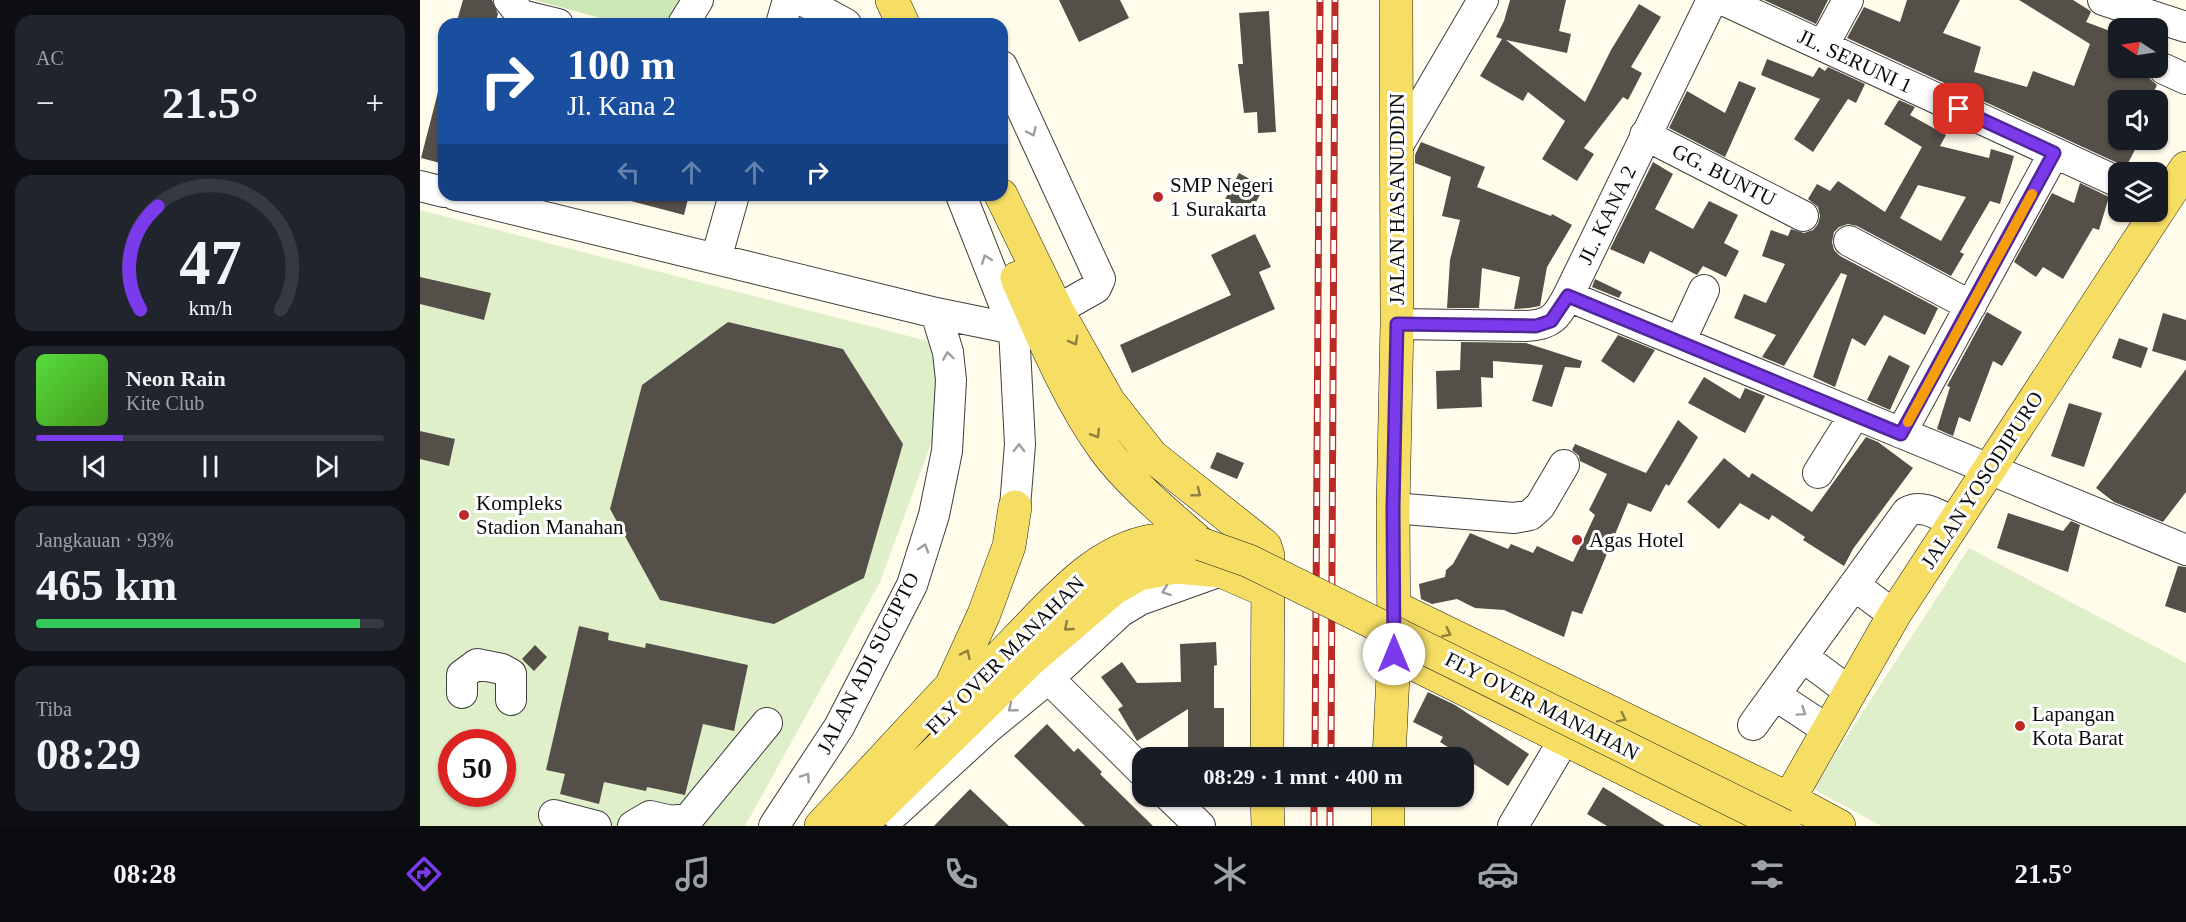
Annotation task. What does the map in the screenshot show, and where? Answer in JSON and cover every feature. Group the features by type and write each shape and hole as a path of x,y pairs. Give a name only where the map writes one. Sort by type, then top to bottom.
{"main road":[{"path":"892,0 900,18"},
{"name":"JALAN HASANUDDIN","path":"1390,747 1394,654 1393,508 1397,324 1396,0"},
{"name":"JALAN YOSODIPURO","path":"1786,812 1828,730 1894,615 2173,191"},
{"name":"FLY OVER MANAHAN","path":"983,201 1065,385 1106,450 1127,475 1201,544"},
{"path":"1003,201 1057,310 1109,402 1152,456 1265,546 1268,556 1267,747"},
{"path":"821,826 951,686 984,614 1009,546 1015,507"},
{"name":"FLY OVER MANAHAN","path":"840,826 964,694 1074,582 1097,564 1122,550 1150,541 1177,539 1201,544 1249,561 1786,812"},
{"path":"860,826 944,757 1040,669 1113,589 1139,574 1174,567 1221,570 1267,591"},
{"path":"1394,607 1786,812 1839,826"},
{"path":"1394,654 1739,826"},
{"path":"1267,807 1268,826"},
{"path":"1388,807 1388,826"}],"street":[{"path":"508,0 521,15 533,18"},
{"path":"687,18 698,0"},
{"path":"782,18 788,0"},
{"path":"802,0 835,18"},
{"path":"1397,147 1483,0"},
{"name":"JL. KANA 2","path":"1397,324 1536,326 1551,321 1568,296 1712,0"},
{"name":"JL. SERUNI 1","path":"1723,0 2108,177"},
{"path":"1823,46 1848,0"},
{"path":"2103,0 2186,27"},
{"path":"1008,84 1100,279 1096,288 1057,310"},
{"name":"GG. BUNTU","path":"1645,135 1803,216"},
{"path":"1901,434 2054,153"},
{"path":"420,186 438,190"},
{"path":"479,201 936,313 1014,329"},
{"path":"716,259 732,201"},
{"path":"963,201 1014,329 1020,444 1015,507"},
{"path":"1849,241 1971,306"},
{"path":"1680,342 1704,290"},
{"path":"1568,296 2186,550"},
{"name":"JALAN ADI SUCIPTO","path":"774,826 839,727 912,585 928,535 947,451 951,380 948,352 936,313"},
{"path":"1818,473 1855,414"},
{"path":"1393,508 1514,518 1530,515 1540,506 1564,465"},
{"path":"1753,725 1907,512 1912,508 1924,509 1954,523"},
{"path":"1132,760 1040,669 1140,600 1221,570"},
{"path":"1854,585 1894,615"},
{"path":"1803,657 1850,692"},
{"path":"462,693 462,675 477,664 502,669 510,674 511,700"},
{"path":"1775,695 1828,730"},
{"path":"633,826 650,816 672,821 689,818 767,723"},
{"path":"1512,826 1565,738"},
{"path":"881,826 944,757"},
{"path":"1180,807 1200,826"},
{"path":"554,814 596,826"}],"green space":[{"path":"534,0 680,0 670,18 601,18"},
{"name":"Kompleks Stadion Manahan","path":"420,210 939,344 938,425 880,582 745,826 420,826 420,459 449,466 455,440 420,431 420,304 484,320 490,293 420,277","holes":["728,322 843,349 903,444 864,578 774,624 660,600 610,509 642,385","579,627 609,634 593,707","646,643 748,665 734,731 633,709","556,724 655,745 547,770"]},
{"name":"Lapangan Kota Barat","path":"1969,548 2186,663 2186,826 1882,826 1813,789"}],"building":[{"path":"463,0 492,0 498,14 497,18 458,18"},
{"path":"1059,0 1120,0 1129,18 1079,42"},
{"path":"1510,0 1566,0 1559,31 1571,34 1567,53 1506,40 1585,102 1611,50 1639,4 1661,17 1631,67 1642,73 1628,100 1623,97 1584,148 1594,154 1577,181 1542,159 1565,121 1528,92 1523,101 1480,76 1502,39 1496,37 1504,21"},
{"path":"1764,0 1828,0 1816,24"},
{"path":"1907,0 1960,0 1943,33 1981,47 1974,72 2027,87 2033,71 2074,86 2090,44 2019,0 2073,0 2091,12 2086,22 2108,30 2108,78 2150,78 2157,85 2155,90 2108,90 2108,150 2135,150 2129,162 2115,162 1847,38 1864,7 1900,22"},
{"path":"1269,11 1276,132 1258,133 1257,112 1244,113 1238,64 1243,64 1239,13"},
{"path":"1767,59 1813,77 1819,67 1825,71 1828,67 1865,84 1856,103 1848,99 1813,152 1794,139 1820,99 1761,75"},
{"path":"1739,81 1756,88 1725,157 1669,128 1687,91 1725,113"},
{"path":"438,92 438,162 421,158"},
{"path":"1899,100 1915,107 1910,115 1946,135 1940,146 1989,158 1991,149 2014,156 2000,204 1990,201 1960,252 1964,254 1951,276 1857,226 1848,224 1839,227 1834,232 1832,242 1834,250 1840,256 1938,308 1925,335 1884,315 1865,346 1852,338 1835,387 1813,377 1847,275 1841,273 1784,366 1762,357 1776,335 1734,318 1744,294 1766,303 1785,264 1762,256 1771,230 1788,236 1791,229 1804,233 1813,230 1818,224 1820,216 1818,207 1808,199 1817,184 1830,191 1838,181 1885,212 1922,147 1884,124","holes":["1918,185 1966,197 1941,241 1900,218"]},
{"path":"1421,142 1485,167 1477,187 1551,216 1552,214 1572,225 1547,267 1540,306 1514,309 1520,277 1482,268 1479,308 1447,308 1450,260 1460,220 1442,216 1451,177 1415,163 1415,155"},
{"path":"1653,162 1673,174 1655,209 1693,229 1709,201 1738,215 1724,243 1739,251 1726,277 1703,266 1697,275 1650,251 1644,264 1610,249"},
{"path":"1239,173 1264,187 1248,217 1223,203"},
{"path":"2080,183 2108,197 2099,230 2093,228 2063,279 2043,267 2036,277 2014,262 2052,193 2074,203"},
{"path":"631,201 688,201 684,215"},
{"path":"1255,234 1271,267 1259,272 1275,309 1132,373 1120,345 1231,295 1211,255"},
{"path":"420,277 491,293 484,320 420,304"},
{"path":"1595,279 1622,292 1619,298 1592,287"},
{"path":"1987,312 2022,332 2002,366 1993,361 1970,422 1959,417 1953,436 1937,429 1950,387 1947,386"},
{"path":"2163,313 2186,320 2186,361 2152,351"},
{"path":"728,322 843,349 903,444 864,578 774,624 660,600 610,509 642,385"},
{"path":"1618,335 1655,350 1634,383 1601,361"},
{"path":"2119,338 2148,348 2141,368 2112,358"},
{"path":"1461,342 1526,343 1582,361 1580,368 1565,367 1552,407 1532,401 1543,365 1493,361 1493,378 1481,377 1482,407 1437,409 1436,371 1460,370"},
{"path":"1889,355 1910,366 1890,410 1867,400"},
{"path":"2186,369 2186,492 2163,522 2114,502 2096,488"},
{"path":"1704,377 1740,399 1745,388 1765,396 1745,433 1688,403"},
{"path":"2069,403 2102,413 2084,467 2051,456"},
{"path":"1678,420 1698,437 1669,486 1666,484 1651,512 1628,503 1582,614 1572,611 1564,637 1504,610 1475,608 1457,599 1432,604 1421,599 1419,584 1445,577 1446,570 1453,564 1470,533 1508,549 1511,544 1533,553 1537,546 1573,562 1595,515 1589,510 1607,474 1580,461 1579,456 1572,450 1575,444 1646,473"},
{"path":"420,431 455,439 449,466 420,459"},
{"path":"1866,437 1878,442 1913,468 1853,549 1844,566 1803,540 1805,537 1772,515 1769,520 1740,503 1719,529 1687,502 1724,458 1749,478 1752,473 1812,512"},
{"path":"1217,452 1244,463 1237,479 1210,468"},
{"path":"2008,513 2063,531 2071,521 2080,525 2068,572 1997,548"},
{"path":"2178,566 2186,567 2186,613 2165,606"},
{"path":"579,626 609,633 608,640 645,648 646,643 748,665 734,731 703,724 685,795 647,787 646,791 604,782 599,804 560,794 565,774 546,770"},
{"path":"1216,642 1214,708 1224,708 1224,747 1188,747 1188,709 1137,741 1118,709 1123,706 1101,677 1122,662 1137,683 1181,682 1180,644"},
{"path":"535,645 547,657 534,671 522,659"},
{"path":"1428,692 1455,705 1529,754 1508,786 1474,764 1474,747 1448,747 1440,742 1443,737 1413,722"},
{"path":"1047,724 1074,752 1078,748 1102,772 1100,774 1153,826 1085,826 1014,756"},
{"path":"1603,787 1665,826 1607,826 1587,814"},
{"path":"970,789 1009,826 934,826"}],"railway":[{"path":"1315,747 1320,0"},
{"path":"1331,747 1335,0"},
{"path":"1314,807 1314,826"},
{"path":"1330,807 1330,826"}],"slow traffic":[{"path":"1908,422 2032,194"}],"place":[{"name":"SMP Negeri 1 Surakarta","path":"1158,197"},
{"name":"Kompleks Stadion Manahan","path":"464,515"},
{"name":"Agas Hotel","path":"1577,540"},
{"name":"Lapangan Kota Barat","path":"2020,726"}],"route":[{"path":"1394,654 1393,508 1397,324 1536,326 1551,321 1568,296 1901,434 2054,153 1959,109"}]}
